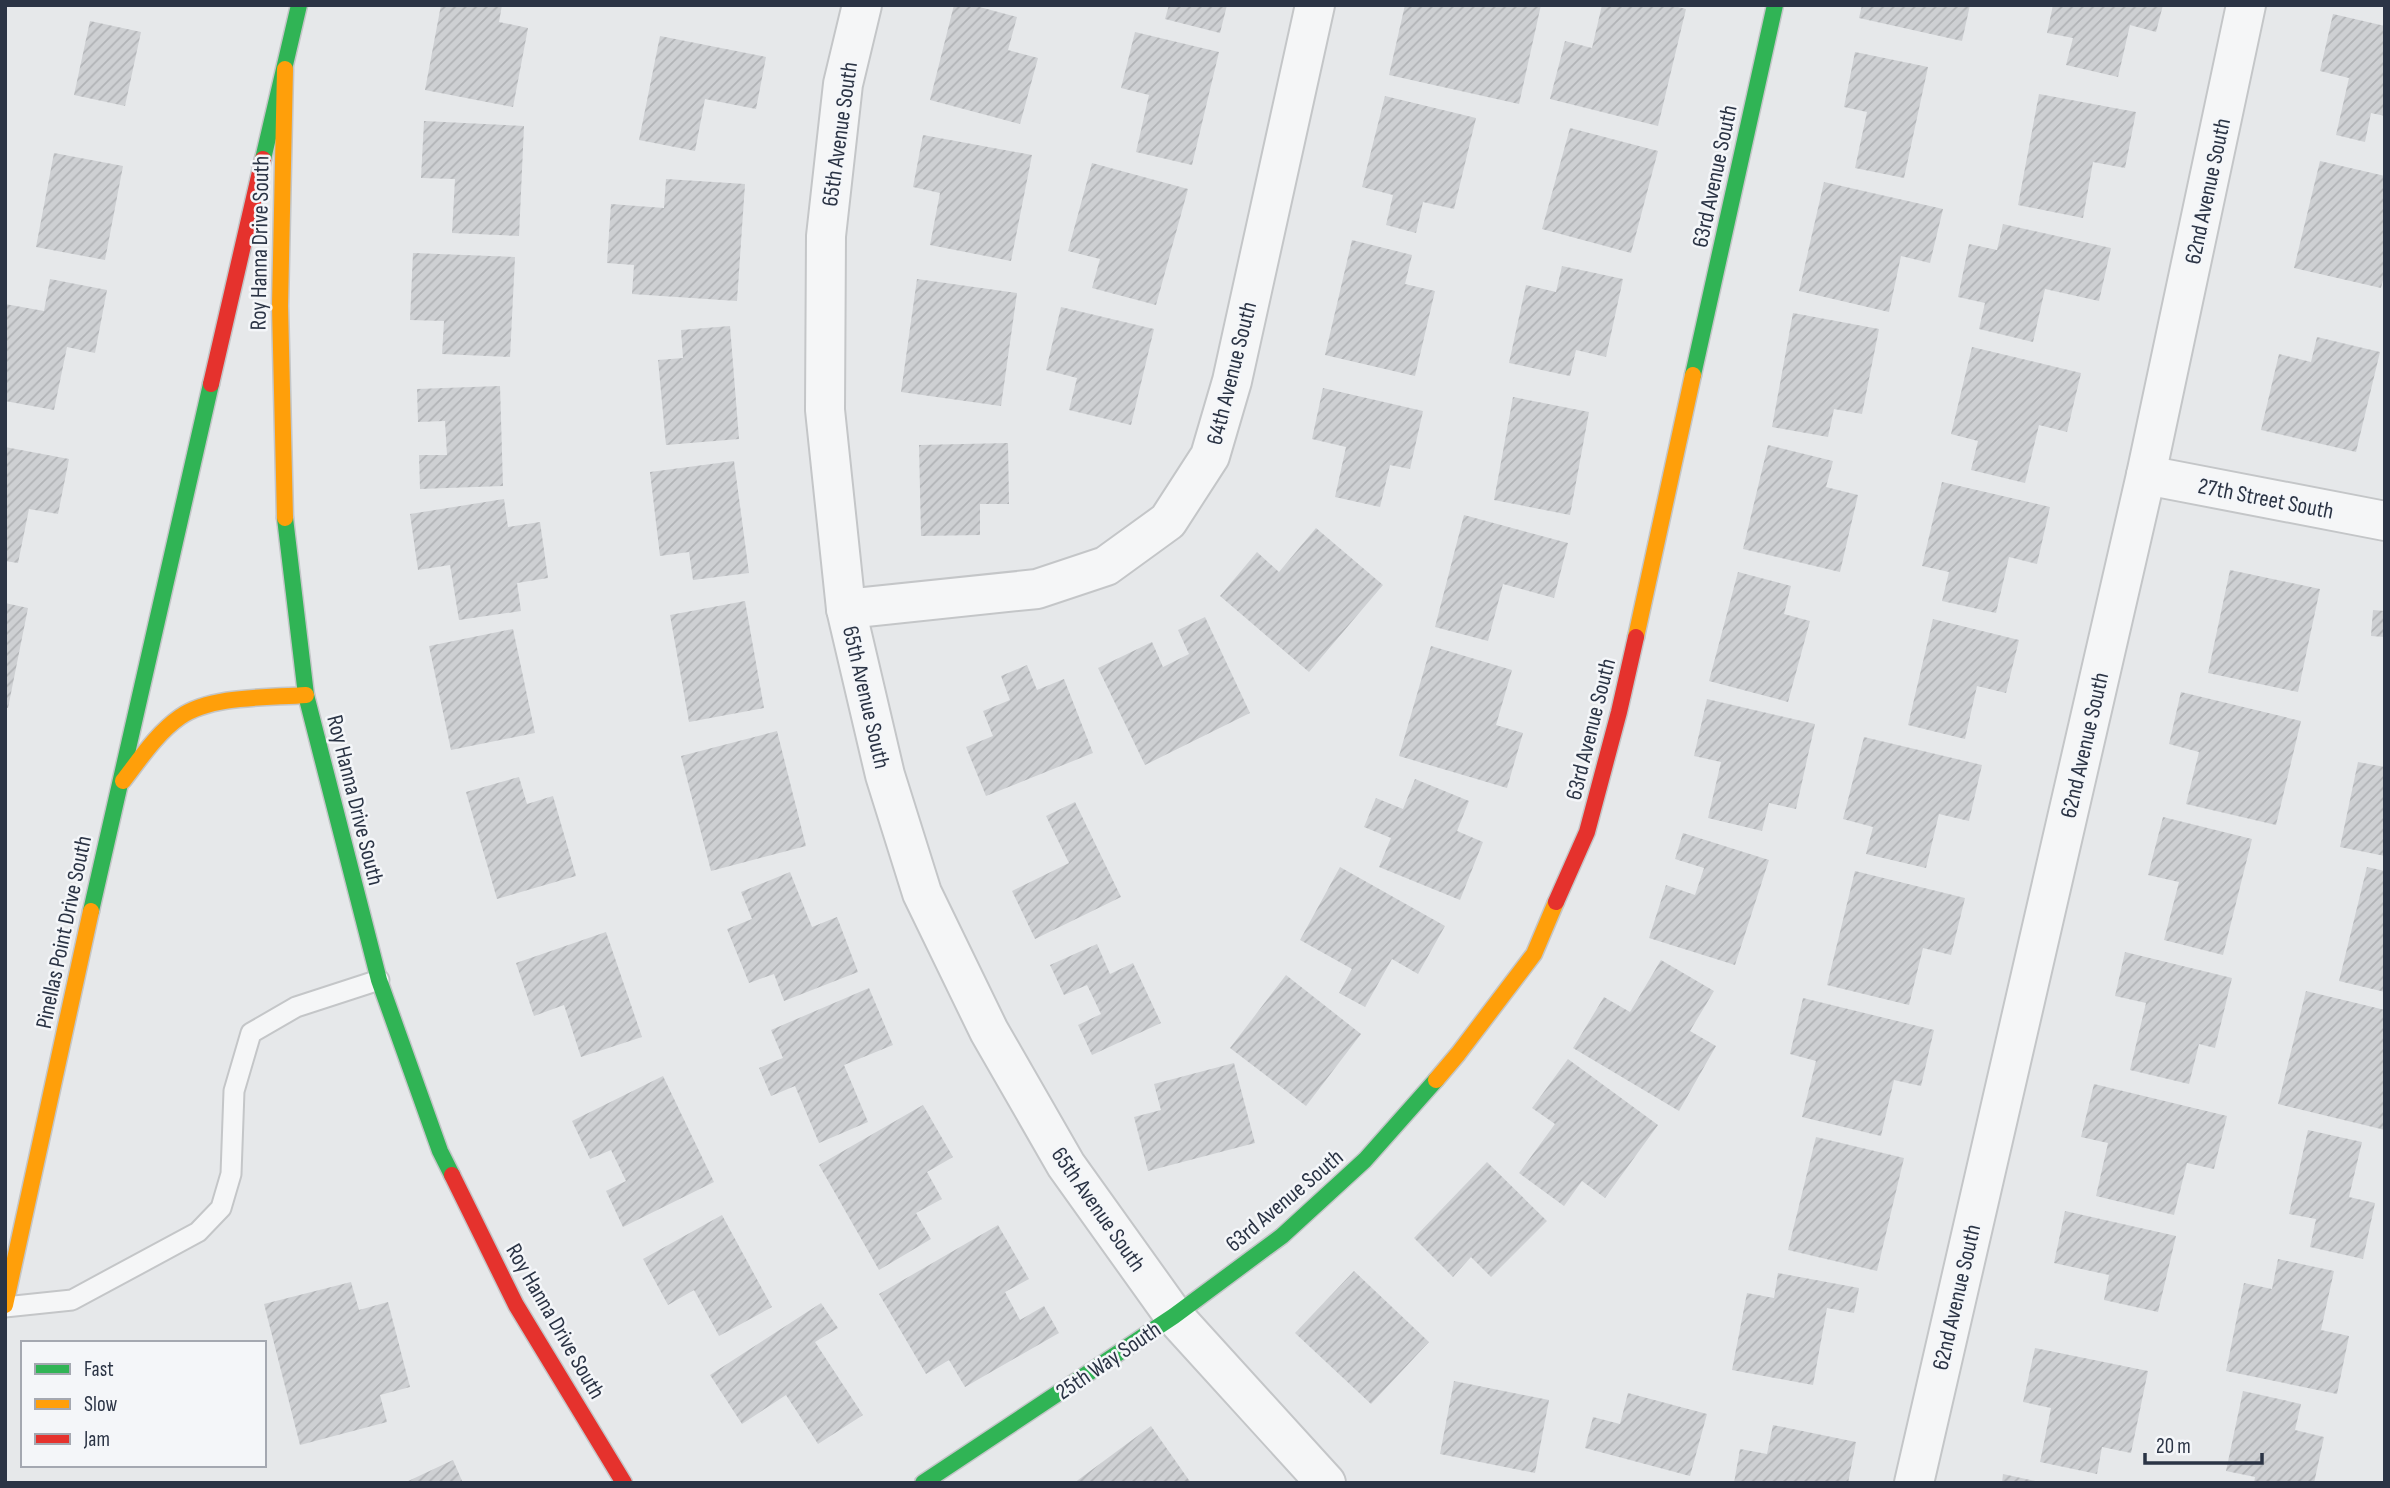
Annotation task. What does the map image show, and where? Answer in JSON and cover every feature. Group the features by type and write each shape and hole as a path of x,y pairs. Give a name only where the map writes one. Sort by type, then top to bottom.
{"street":[{"path":"117,790 299,5"},
{"name":"65th Avenue South","path":"862,5 843,85 826,236 825,410 846,609 885,775 922,892 989,1031 1066,1165 1174,1316"},
{"name":"64th Avenue South","path":"846,609 1037,589 1106,566 1168,521 1210,456 1228,394 1315,5"},
{"name":"63rd Avenue South","path":"1174,1316 1282,1236 1365,1160 1458,1054 1534,954 1587,832 1619,712 1775,5"},
{"name":"62nd Avenue South","path":"1914,1483 2146,475 2246,5"},
{"name":"Roy Hanna Drive South","path":"285,69 280,306 285,527 306,695 379,980 440,1151 516,1305 624,1483"},
{"name":"27th Street South","path":"2146,475 2385,520"},
{"name":"Pinellas Point Drive South","path":"5,1306 117,790 151,744 185,713 223,703 306,695"},
{"name":"25th Way South","path":"923,1483 1174,1316 1326,1483"}],"lane":[{"path":"5,1306 72,1300 198,1232 220,1208 231,1174 234,1091 251,1032 296,1007 379,980"}],"building":[{"path":"441,5 502,5 499,22 528,28 513,107 425,90"},
{"path":"954,5 972,5 1017,17 1008,50 1038,58 1020,124 930,100"},
{"path":"1169,5 1227,5 1220,33 1165,19"},
{"path":"1405,5 1541,5 1519,104 1389,75"},
{"path":"1602,5 1670,5 1686,9 1658,126 1550,99 1565,41 1592,48"},
{"path":"1862,5 1970,5 1962,41 1859,18"},
{"path":"2053,5 2163,5 2156,32 2130,25 2118,77 2066,65 2073,38 2047,33"},
{"path":"2333,14 2385,26 2385,116 2371,113 2365,142 2336,135 2349,78 2320,71"},
{"path":"90,21 141,32 125,106 74,95"},
{"path":"1135,32 1219,52 1192,165 1136,152 1149,95 1121,88"},
{"path":"660,36 766,57 756,109 705,99 695,151 639,140"},
{"path":"1855,52 1928,67 1904,178 1855,168 1867,112 1844,107"},
{"path":"2039,94 2136,112 2125,168 2093,162 2083,218 2018,205"},
{"path":"1385,96 1476,118 1454,209 1423,202 1416,233 1386,225 1393,195 1362,187"},
{"path":"424,121 524,126 519,236 452,233 455,179 421,178"},
{"path":"1570,128 1658,151 1631,253 1542,229"},
{"path":"923,135 1032,155 1011,261 930,245 940,193 913,187"},
{"path":"54,153 123,166 105,260 36,247"},
{"path":"2320,161 2385,176 2385,272 2381,288 2294,268"},
{"path":"1092,163 1188,189 1156,305 1092,288 1100,259 1068,251"},
{"path":"666,179 745,184 737,301 632,294 634,265 607,263 611,204 664,208"},
{"path":"1824,182 1943,209 1930,263 1901,256 1889,312 1799,291"},
{"path":"2003,224 2111,248 2099,301 2045,289 2033,342 1979,329 1985,303 1958,297 1969,244 1997,250"},
{"path":"1352,240 1412,255 1405,284 1435,291 1415,376 1325,355"},
{"path":"413,253 515,257 510,357 442,354 444,321 410,320"},
{"path":"1562,266 1623,279 1606,357 1576,350 1570,376 1509,363 1526,285 1556,292"},
{"path":"50,279 107,290 95,353 67,347 54,410 5,401 5,304 44,311"},
{"path":"917,279 1017,293 1001,406 901,392"},
{"path":"1061,307 1154,329 1131,425 1069,410 1077,378 1046,370"},
{"path":"1793,313 1879,329 1862,414 1834,409 1828,437 1772,427"},
{"path":"730,326 739,439 666,445 658,360 683,358 681,330"},
{"path":"2317,337 2380,352 2356,452 2261,430 2279,354 2311,362"},
{"path":"1972,347 2081,373 2067,432 2039,425 2025,483 1971,470 1978,441 1951,434"},
{"path":"500,386 503,486 420,489 419,455 447,455 445,421 418,422 417,389"},
{"path":"1323,388 1423,411 1410,469 1390,465 1380,507 1335,497 1346,447 1312,439"},
{"path":"1513,397 1589,412 1570,515 1494,500"},
{"path":"1008,443 1009,504 980,504 980,535 921,536 919,445"},
{"path":"1768,445 1833,461 1826,487 1858,495 1840,572 1743,549"},
{"path":"5,447 69,459 58,514 29,509 18,563 5,561"},
{"path":"734,461 749,573 693,580 689,552 660,556 650,472"},
{"path":"1942,482 2050,507 2037,564 2009,557 1996,613 1942,601 1949,572 1922,566"},
{"path":"504,499 508,527 540,522 548,578 517,583 521,611 459,620 450,565 418,570 410,514"},
{"path":"1464,515 1568,543 1554,598 1503,584 1488,641 1435,627"},
{"path":"1316,528 1383,585 1309,672 1220,596 1257,552 1279,572"},
{"path":"2230,570 2320,589 2298,692 2208,673"},
{"path":"1738,572 1791,586 1784,614 1810,621 1788,702 1709,681"},
{"path":"745,601 764,708 689,722 670,615"},
{"path":"5,603 28,608 8,708 5,708"},
{"path":"2373,610 2385,611 2385,637 2371,636"},
{"path":"1205,617 1250,713 1145,765 1098,668 1152,642 1163,667 1189,654 1178,630"},
{"path":"1933,619 2019,640 2006,693 1977,686 1965,739 1908,725"},
{"path":"513,629 535,733 451,750 429,646"},
{"path":"1431,646 1512,670 1496,725 1523,733 1507,788 1399,756"},
{"path":"1027,665 1037,690 1064,679 1093,753 986,796 966,747 993,736 983,711 1010,700 1001,676"},
{"path":"2181,692 2301,721 2276,825 2186,804 2199,752 2169,744"},
{"path":"1707,699 1815,724 1796,809 1769,803 1762,831 1708,818 1721,762 1694,756"},
{"path":"777,731 806,846 711,871 681,756"},
{"path":"1864,737 1982,765 1969,821 1939,814 1926,868 1866,854 1873,827 1843,819"},
{"path":"2358,762 2385,767 2385,856 2340,847"},
{"path":"519,777 527,804 553,796 576,876 497,899 466,792"},
{"path":"1415,779 1469,801 1457,831 1483,842 1460,900 1379,867 1391,838 1364,827 1376,798 1403,809"},
{"path":"1075,802 1121,897 1035,939 1012,891 1069,863 1046,816"},
{"path":"2163,817 2252,839 2223,955 2164,940 2179,882 2148,875"},
{"path":"1683,833 1769,860 1735,965 1649,938 1666,885 1695,895 1704,868 1675,859"},
{"path":"1340,867 1445,926 1418,974 1392,959 1365,1007 1339,993 1352,969 1300,940"},
{"path":"2367,867 2385,871 2385,992 2339,981"},
{"path":"1855,871 1965,898 1951,955 1923,948 1909,1005 1827,985"},
{"path":"790,872 812,927 837,917 858,972 784,1001 774,974 749,983 727,929 752,919 741,892"},
{"path":"606,932 642,1037 581,1057 564,1005 534,1016 516,963"},
{"path":"1097,944 1110,974 1133,963 1161,1023 1092,1055 1078,1025 1101,1014 1087,985 1064,995 1050,965"},
{"path":"2125,952 2232,978 2215,1048 2199,1044 2189,1084 2130,1070 2146,1003 2115,996"},
{"path":"1661,960 1714,991 1690,1031 1716,1046 1679,1111 1573,1048 1604,997 1630,1012"},
{"path":"1286,975 1361,1034 1306,1106 1230,1048"},
{"path":"869,988 893,1045 844,1065 868,1122 819,1143 795,1086 771,1096 759,1068 783,1058 771,1030"},
{"path":"2306,991 2385,1010 2385,1130 2278,1104"},
{"path":"1803,998 1934,1030 1921,1086 1894,1080 1881,1136 1802,1117 1816,1061 1790,1054"},
{"path":"1568,1059 1658,1125 1605,1198 1582,1181 1564,1206 1519,1173 1555,1124 1532,1108"},
{"path":"1234,1063 1255,1143 1148,1171 1134,1117 1161,1110 1154,1084"},
{"path":"663,1076 714,1182 623,1227 606,1191 626,1181 611,1150 590,1159 572,1121"},
{"path":"2094,1084 2227,1116 2214,1169 2187,1163 2174,1215 2096,1196 2108,1143 2081,1137"},
{"path":"923,1105 953,1157 927,1172 942,1199 916,1213 931,1239 879,1270 819,1165"},
{"path":"2308,1130 2362,1142 2349,1197 2375,1203 2363,1259 2310,1247 2316,1219 2289,1214"},
{"path":"1816,1137 1904,1158 1877,1271 1788,1250"},
{"path":"1487,1162 1547,1221 1491,1277 1471,1257 1453,1277 1414,1238"},
{"path":"2065,1211 2176,1236 2158,1312 2104,1300 2109,1275 2054,1263"},
{"path":"722,1215 772,1307 719,1336 694,1290 668,1305 643,1259"},
{"path":"998,1225 1029,1279 1005,1292 1020,1320 1044,1306 1059,1333 965,1387 949,1360 926,1374 879,1294"},
{"path":"2278,1259 2334,1271 2321,1330 2349,1336 2337,1394 2226,1371 2244,1283 2272,1289"},
{"path":"1354,1271 1429,1342 1371,1404 1295,1333"},
{"path":"1778,1273 1859,1288 1854,1313 1827,1308 1813,1385 1732,1370 1747,1293 1774,1298"},
{"path":"351,1282 359,1310 388,1302 410,1387 380,1395 387,1422 300,1445 264,1304"},
{"path":"821,1303 838,1328 815,1342 863,1415 818,1444 786,1395 742,1424 710,1375"},
{"path":"2035,1348 2148,1371 2131,1453 2102,1447 2097,1474 2040,1462 2051,1408 2023,1402"},
{"path":"1454,1381 1549,1400 1535,1473 1440,1454"},
{"path":"2243,1391 2301,1404 2295,1430 2324,1437 2314,1483 2254,1483 2255,1477 2226,1471"},
{"path":"1628,1393 1707,1414 1690,1476 1585,1448 1593,1417 1620,1424"},
{"path":"1773,1425 1856,1442 1848,1483 1734,1483 1740,1449 1767,1454"},
{"path":"1151,1426 1191,1483 1074,1483"},
{"path":"453,1460 463,1483 404,1483"},
{"path":"2003,1474 2040,1482 2002,1483"}],"traffic: fast":[{"path":"263,159 299,5"},
{"path":"1693,375 1775,5"},
{"path":"91,911 211,384"},
{"path":"285,518 306,695 379,980 440,1151 452,1175"},
{"path":"923,1483 1174,1316 1282,1236 1365,1160 1436,1080"}],"traffic: slow":[{"path":"285,69 280,306 285,518"},
{"path":"1636,637 1693,375"},
{"path":"123,781 164,731 193,710 224,701 306,695"},
{"path":"1436,1080 1534,954 1556,902"},
{"path":"5,1305 91,911"}],"traffic: jam":[{"path":"211,384 263,159"},
{"path":"1556,902 1587,832 1636,637"},
{"path":"452,1175 516,1305 624,1483"}]}
